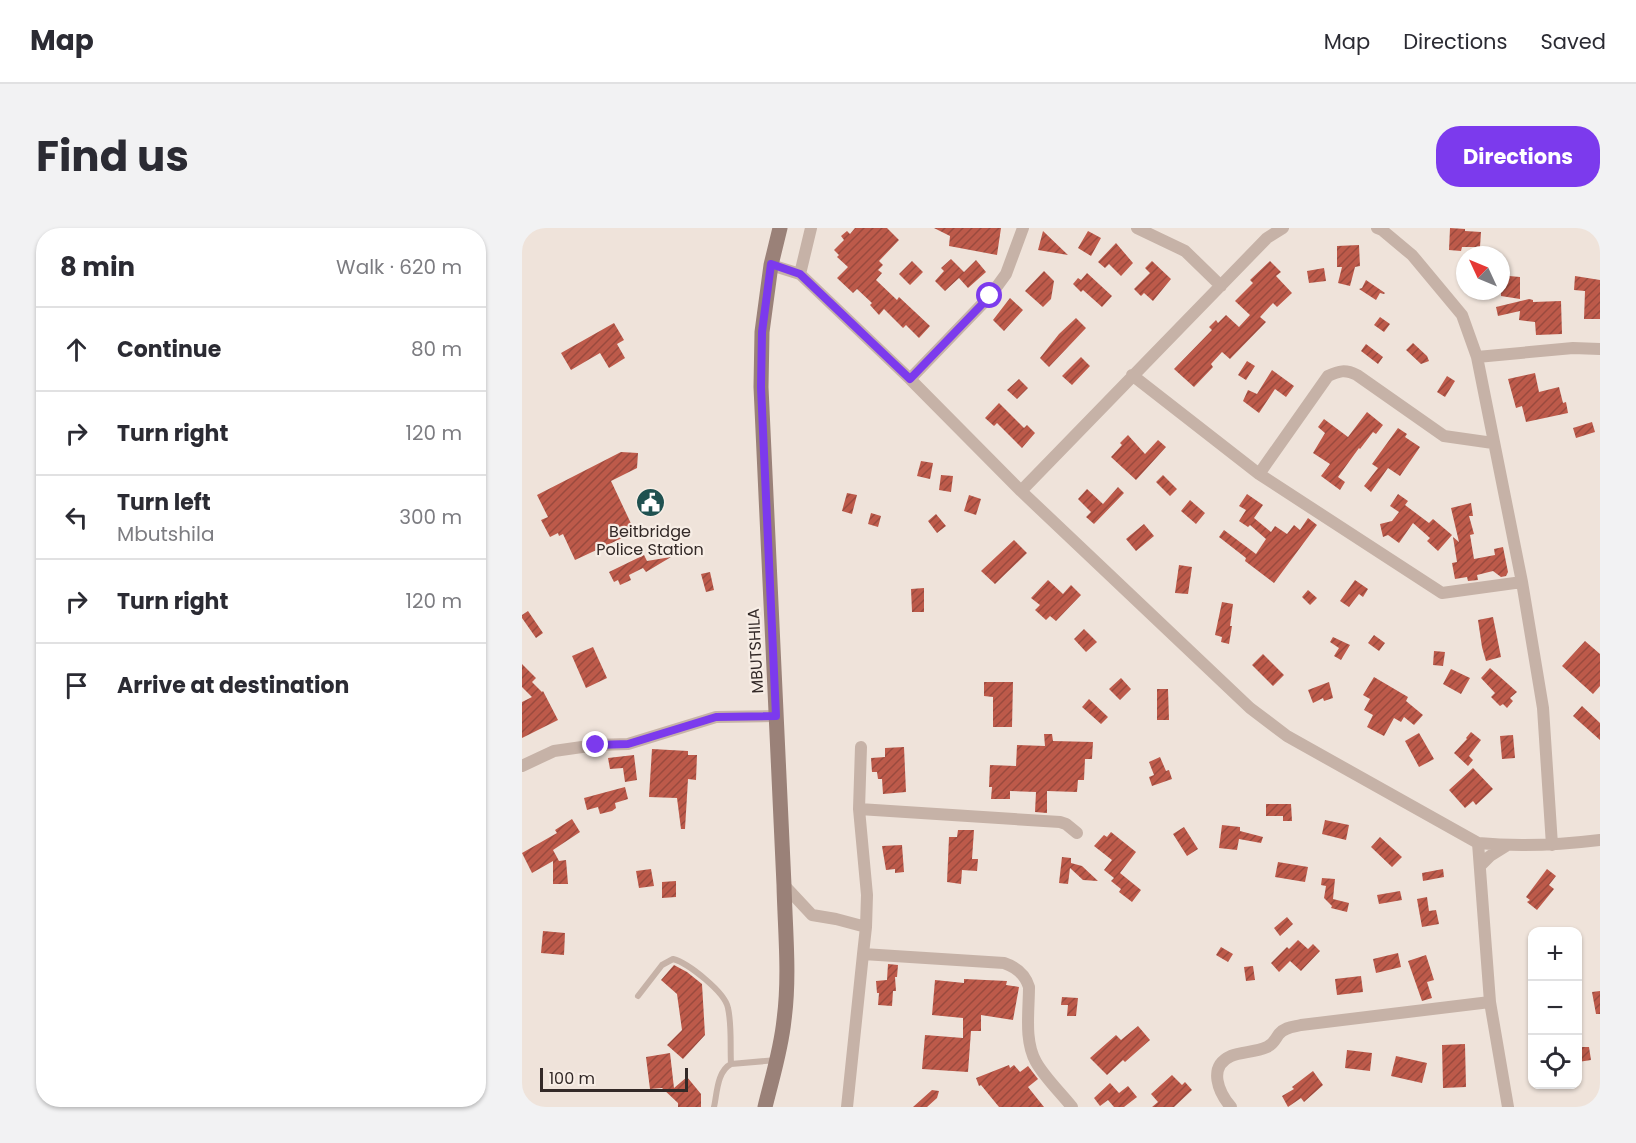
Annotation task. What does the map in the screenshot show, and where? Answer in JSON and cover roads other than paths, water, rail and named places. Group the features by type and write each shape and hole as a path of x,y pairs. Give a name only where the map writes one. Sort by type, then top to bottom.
{"street":[{"name":"MBUTSHILA","path":"765,1107 785,1019 784,885 761,387 762,332 771,264 780,228"},
{"path":"800,274 811,228"},
{"path":"910,379 1006,274 1023,228"},
{"path":"1137,228 1185,251 1221,286"},
{"path":"1021,490 1267,238 1283,228"},
{"path":"1377,228 1412,255 1446,294 1462,315 1477,357 1522,582 1543,708 1552,845"},
{"path":"771,264 800,274 1021,490 1250,708 1287,736 1478,843 1506,846 1552,845 1600,840"},
{"path":"1477,357 1573,348 1600,349"},
{"path":"1259,474 1328,376 1339,371 1348,370 1444,436 1493,443"},
{"path":"1132,375 1259,474 1442,593 1522,582"},
{"path":"522,766 554,751 596,745 628,744 716,717 776,716"},
{"path":"847,1107 866,927 867,895 860,809 861,747"},
{"path":"860,809 1060,822 1077,833"},
{"path":"1478,843 1490,1002 1508,1107"},
{"path":"1480,866 1490,856 1506,846"},
{"path":"784,885 813,915 866,927"},
{"path":"862,954 1004,963 1019,971 1029,987 1029,1039 1033,1054 1037,1063 1072,1107"},
{"path":"1231,1107 1218,1088 1217,1074 1222,1062 1231,1056 1270,1046 1285,1029 1490,1002"}],"lane":[{"path":"638,996 662,965 673,959 680,961 703,977 724,999 728,1008 730,1064"},
{"path":"714,1107 722,1071 730,1064 777,1060"}],"place":[{"name":"Beitbridge Police Station","path":"650,503"}]}
